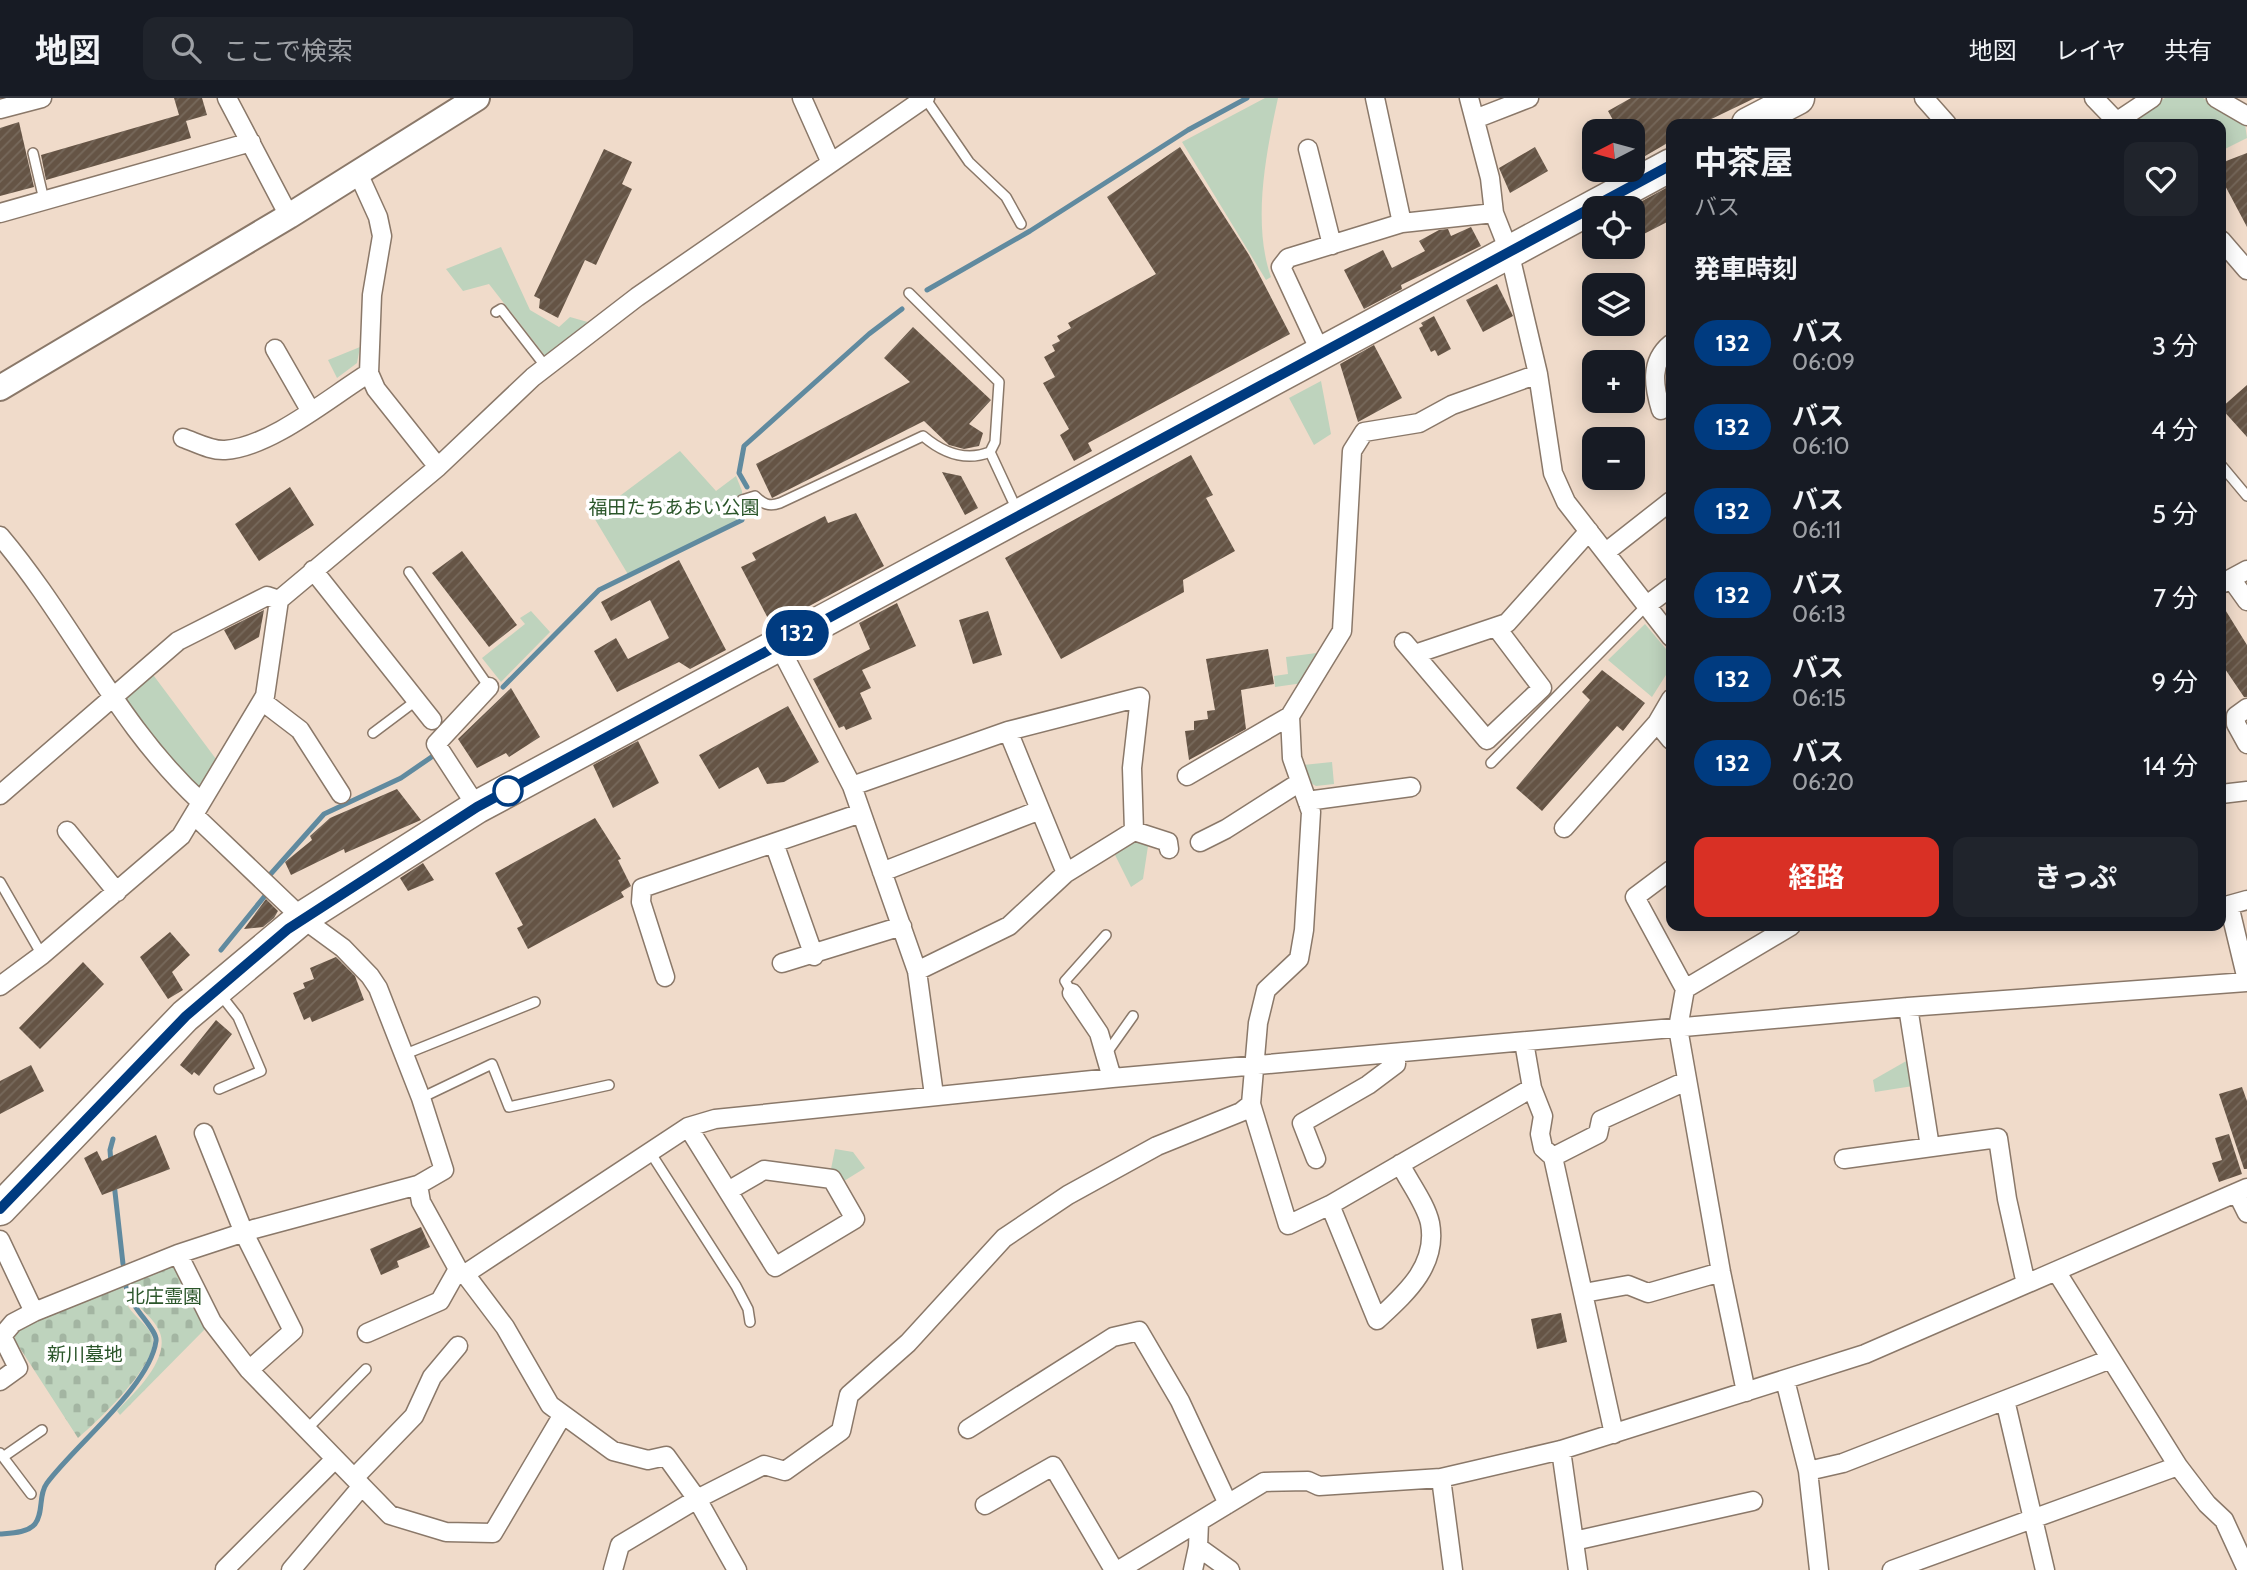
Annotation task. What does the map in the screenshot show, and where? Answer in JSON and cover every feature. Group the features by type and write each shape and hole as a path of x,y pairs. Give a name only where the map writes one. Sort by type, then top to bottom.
{"highway":[{"path":"1758,119 1798,98"},
{"path":"0,1209 186,1016 216,990 302,918 477,807 1320,351 1666,168"}],"street":[{"path":"0,108 42,98"},
{"path":"227,98 289,216"},
{"path":"802,98 831,163"},
{"path":"0,986 42,955 181,836 262,701 279,600 438,467 546,367 637,297 925,98"},
{"path":"1375,98 1402,223"},
{"path":"1469,98 1490,178 1494,213 1509,251 1538,374 1553,473 1566,502 1666,630"},
{"path":"1475,119 1529,98"},
{"path":"1924,98 1943,119"},
{"path":"2094,98 2112,119"},
{"path":"2122,119 2152,98"},
{"path":"2216,98 2247,116"},
{"path":"0,388 289,216 470,100"},
{"path":"0,213 251,142"},
{"path":"1308,149 1332,245"},
{"path":"358,173 379,217 382,236 372,295 369,373 376,389 438,467"},
{"path":"1320,351 1281,267 1288,258 1402,223 1494,213"},
{"path":"2226,246 2247,270"},
{"path":"275,349 310,410"},
{"path":"1661,410 1654,386 1655,369 1666,352"},
{"path":"183,438 222,450 241,447 267,437 369,373"},
{"path":"1187,776 1290,716 1342,631 1352,451 1364,432 1419,423 1452,405 1538,374"},
{"path":"1606,552 1666,505"},
{"path":"1496,627 1542,688 1487,740 1410,648 1507,624 1589,531"},
{"path":"0,536 63,618 113,699 198,808 302,918 343,948 379,988 421,1098 443,1170 418,1185 178,1254 34,1312 13,1323 2,1336 18,1368 0,1381"},
{"path":"313,570 432,720"},
{"path":"2233,578 2247,601"},
{"path":"1647,605 1666,591"},
{"path":"0,794 187,635 267,596 279,600"},
{"path":"778,644 852,786 918,971 934,1095"},
{"path":"477,807 436,744 489,687"},
{"path":"852,786 1008,730 1140,696 1132,768 1134,831"},
{"path":"262,701 300,730 341,794"},
{"path":"1564,828 1657,723 1666,708"},
{"path":"2247,708 2236,716 2235,724 2247,744"},
{"path":"1290,716 1292,758 1311,812 1304,930 1299,959 1266,990 1258,1023 1251,1104 1288,1225 1329,1205 1532,1088"},
{"path":"1657,723 1666,734"},
{"path":"1008,730 1066,873"},
{"path":"1200,842 1226,829 1300,782"},
{"path":"1307,801 1411,787"},
{"path":"2226,793 2247,790"},
{"path":"882,872 1040,810"},
{"path":"665,977 641,902 642,888 861,813"},
{"path":"67,831 117,891"},
{"path":"918,971 1009,926 1066,873 1134,831 1168,842 1169,849"},
{"path":"774,843 814,956"},
{"path":"1666,874 1635,897 1685,989 1678,1028 1686,1081 1746,1392"},
{"path":"366,1333 440,1301 462,1271 688,1126 715,1119 1112,1078 1908,1007 2247,981 2229,905 2247,900"},
{"path":"782,963 814,956 902,926"},
{"path":"1685,989 1783,931"},
{"path":"1072,993 1099,1033 1112,1078"},
{"path":"1908,1007 1930,1147"},
{"path":"1524,1042 1532,1088 1543,1116 1540,1134 1543,1148 1553,1157 1614,1434"},
{"path":"1316,1159 1302,1123 1368,1085 1396,1064 1396,1054"},
{"path":"1553,1157 1598,1133 1601,1120 1686,1081"},
{"path":"613,1570 620,1545 697,1499 764,1465 785,1471 841,1431 849,1395 908,1343 1004,1238 1068,1195 1157,1146 1241,1112 1251,1104"},
{"path":"688,1126 728,1191 775,1267 855,1219 832,1179 764,1170 728,1191"},
{"path":"204,1133 244,1233 293,1331 249,1370"},
{"path":"1844,1159 1998,1138 2007,1199 2026,1284"},
{"path":"1329,1205 1377,1320 1416,1284 1428,1257 1430,1223 1400,1164"},
{"path":"418,1185 421,1202 462,1271 505,1327 550,1405 613,1451 648,1460 666,1455 697,1499 737,1570"},
{"path":"985,1505 1053,1466 1117,1570 1264,1482 1308,1481 1319,1486 1441,1478 1561,1450 1865,1354 2242,1190 2247,1213"},
{"path":"0,1240 34,1312"},
{"path":"178,1254 212,1322 249,1370 390,1515 446,1532 493,1533 562,1416"},
{"path":"2056,1271 2108,1360 2178,1466 2207,1504 2224,1520 2247,1570"},
{"path":"1584,1293 1628,1285 1648,1293 1721,1272"},
{"path":"968,1429 1113,1337 1139,1331 1180,1401 1228,1504"},
{"path":"291,1570 358,1482 414,1416 432,1377 458,1346"},
{"path":"1808,1471 1843,1463 2108,1360"},
{"path":"1785,1380 1808,1471 1819,1570"},
{"path":"2005,1400 2045,1570"},
{"path":"1561,1450 1578,1570"},
{"path":"225,1569 335,1459"},
{"path":"1892,1570 2178,1466"},
{"path":"1441,1478 1453,1570"},
{"path":"1574,1541 1753,1501"},
{"path":"1193,1570 1198,1547 1199,1522"},
{"path":"1198,1547 1230,1570"}],"lane":[{"path":"925,98 969,162 1006,197 1021,224"},
{"path":"33,153 44,200"},
{"path":"743,500 755,496 762,503 772,506 923,436 951,454 972,457 990,452 995,442 999,382 909,293"},
{"path":"496,312 501,309 546,367"},
{"path":"990,452 1019,515"},
{"path":"2226,471 2247,496"},
{"path":"409,572 489,687"},
{"path":"1491,763 1647,605"},
{"path":"373,733 417,700"},
{"path":"0,882 42,955"},
{"path":"1072,993 1065,981 1105,935"},
{"path":"216,990 238,1017 261,1072 219,1089"},
{"path":"403,1055 534,1002"},
{"path":"1106,1054 1133,1016"},
{"path":"421,1098 492,1064 509,1107 609,1085"},
{"path":"649,1152 736,1286 748,1309 750,1322"},
{"path":"307,1429 366,1369"},
{"path":"31,1494 2,1455 42,1430"}],"green space":[{"path":"1265,98 1278,98 1263,188 1262,234 1271,277 1266,280 1182,142"},
{"path":"2165,98 2203,98 2245,124 2247,138 2226,148 2226,119 2136,119 2136,116"},
{"path":"501,247 530,310 559,327 570,317 591,323 546,357 489,284 463,291 446,269"},
{"path":"360,347 357,363 337,378 328,360"},
{"path":"1321,381 1331,434 1314,445 1289,398"},
{"name":"福田たちあおい公園","path":"680,451 716,491 736,476 742,491 742,520 629,576 593,516"},
{"path":"531,611 550,632 501,682 482,658 525,624 520,618"},
{"path":"1645,624 1666,649 1666,675 1652,697 1608,660"},
{"path":"1324,652 1303,683 1275,687 1274,676 1288,674 1286,657"},
{"path":"151,672 216,759 197,791 118,699"},
{"path":"1332,762 1334,784 1316,786 1307,781 1303,765"},
{"path":"1135,842 1148,846 1143,879 1131,887 1115,855"},
{"path":"1908,1060 1913,1086 1875,1092 1873,1080"},
{"path":"835,1149 853,1152 865,1168 844,1181 831,1169"},
{"name":"北庄霊園","path":"175,1265 208,1326 120,1415 117,1411 155,1365 162,1343 156,1325 136,1303 129,1278"},
{"name":"新川墓地","path":"122,1281 126,1302 150,1331 152,1347 147,1361 125,1391 78,1438 14,1339 18,1324"}],"building":[{"path":"174,98 202,98 207,115 186,121 191,138 46,180 41,155 179,115"},
{"path":"1631,98 1755,98 1711,119 1666,119 1666,144 1645,156 1645,119 1612,119 1608,111"},
{"path":"19,122 34,187 0,196 0,128"},
{"path":"1180,147 1249,255 1290,334 1088,443 1092,451 1074,461 1060,435 1069,429 1043,383 1055,377 1044,357 1055,351 1052,345 1060,341 1057,336 1071,328 1068,323 1156,274 1107,197"},
{"path":"1535,147 1548,171 1510,193 1499,168"},
{"path":"604,149 632,162 622,184 632,189 596,265 585,260 558,318 539,308 540,299 534,296"},
{"path":"2247,153 2247,227 2226,187 2226,161"},
{"path":"1666,188 1666,223 1645,233 1645,199"},
{"path":"1471,227 1481,246 1401,285 1402,289 1364,309 1344,270 1383,250 1392,268 1425,251 1419,241 1439,230 1448,229 1451,236"},
{"path":"1497,284 1513,316 1483,332 1466,300"},
{"path":"1434,316 1451,349 1438,356 1435,350 1431,352 1419,328 1423,326 1421,323"},
{"path":"913,327 991,400 969,424 983,433 979,446 964,449 949,445 924,421 772,498 756,464 910,382 884,358"},
{"path":"1374,345 1402,398 1358,422 1340,364"},
{"path":"2247,385 2247,437 2226,414 2226,404"},
{"path":"1191,455 1213,495 1206,498 1235,551 1183,580 1184,592 1061,659 1005,558"},
{"path":"942,472 961,476 978,508 965,515"},
{"path":"290,487 314,525 259,561 235,524"},
{"path":"856,513 884,566 772,626 741,567 756,560 752,553 825,516 828,523"},
{"path":"462,551 517,625 489,647 432,573"},
{"path":"679,560 726,650 690,669 679,662 617,692 594,651 616,638 628,659 669,638 650,600 611,621 601,602"},
{"path":"897,603 916,646 862,670 871,688 860,693 872,719 846,730 844,726 839,728 813,679 870,649 859,623"},
{"path":"264,610 259,637 235,650 224,630"},
{"path":"988,611 1002,655 973,664 959,620"},
{"path":"2226,611 2247,645 2247,697 2244,697 2226,670"},
{"path":"1268,649 1274,684 1241,690 1246,729 1189,760 1185,731 1194,730 1194,721 1208,719 1207,711 1215,710 1206,659"},
{"path":"1602,670 1645,703 1623,731 1617,726 1542,811 1516,788 1590,700 1582,692"},
{"path":"511,688 540,737 509,757 506,753 477,768 458,739"},
{"path":"788,706 819,762 784,782 767,784 758,767 719,789 699,755"},
{"path":"638,741 659,783 613,808 593,765"},
{"path":"397,789 421,820 345,853 344,849 291,875 285,862 312,840 310,836 330,818"},
{"path":"595,818 621,859 618,860 631,886 621,892 624,897 528,949 517,928 523,925 495,873"},
{"path":"423,863 434,880 408,891 400,878"},
{"path":"266,899 278,911 274,918 263,927 244,929"},
{"path":"170,932 190,955 172,972 183,990 168,999 140,957"},
{"path":"336,957 355,976 364,1000 312,1022 310,1017 304,1020 293,993 305,988 303,983 314,979 310,968"},
{"path":"83,962 104,984 40,1049 19,1028"},
{"path":"216,1020 232,1034 199,1076 194,1072 192,1075 180,1065"},
{"path":"31,1065 44,1091 0,1114 0,1081"},
{"path":"2242,1087 2247,1101 2247,1169 2244,1169 2219,1094"},
{"path":"2229,1134 2242,1174 2219,1182 2212,1163 2222,1160 2215,1138"},
{"path":"156,1135 170,1169 102,1195 84,1158 97,1151 102,1161"},
{"path":"421,1227 430,1247 397,1261 399,1267 381,1275 370,1249"},
{"path":"1561,1313 1567,1342 1537,1349 1531,1319"}],"waterway":[{"path":"927,290 1030,231 1188,130 1247,98"},
{"path":"747,487 739,473 744,446 869,334 902,309"},
{"path":"503,687 599,590 742,520 743,514"},
{"path":"268,877 324,814 401,778 433,756"},
{"path":"221,950 264,897"},
{"path":"111,1163 113,1139"},
{"path":"114,1183 123,1264"},
{"path":"0,1534 24,1531 35,1524 47,1483 126,1396 151,1358 155,1336 131,1300 125,1282"}],"bus line":[{"name":"132","path":"0,1209 186,1016 288,929 477,807 1268,382 1320,351 1666,168"}]}
